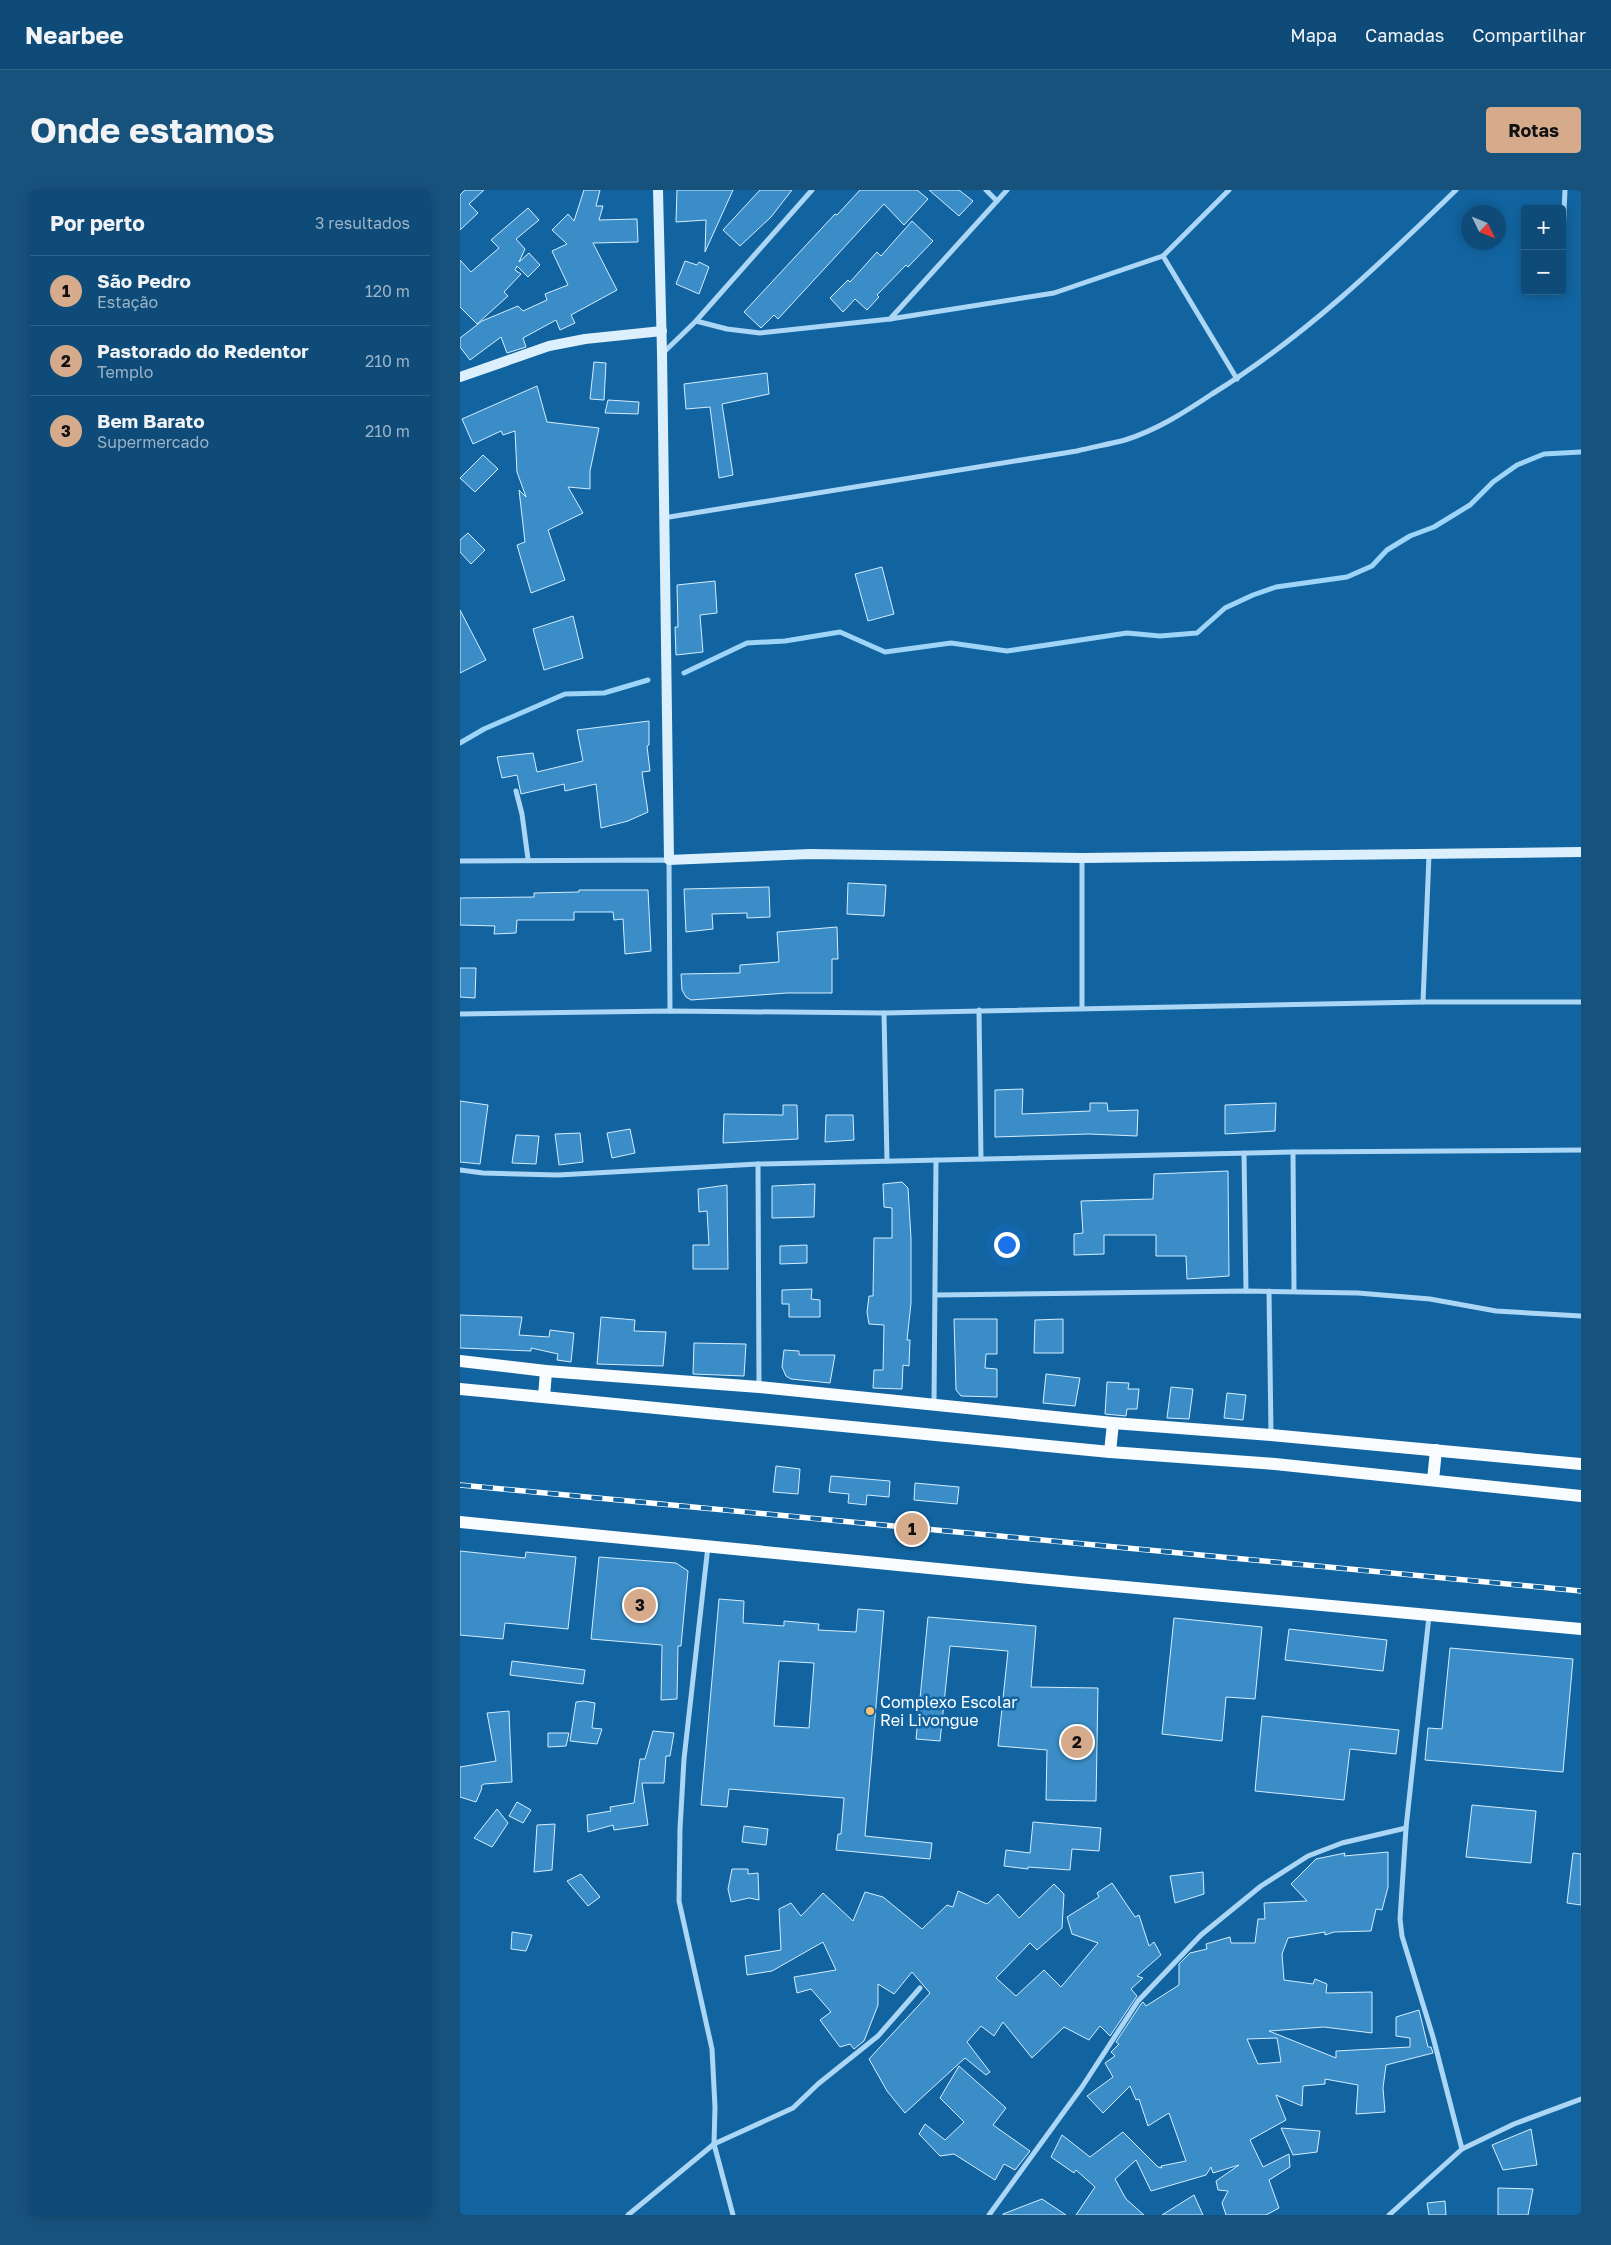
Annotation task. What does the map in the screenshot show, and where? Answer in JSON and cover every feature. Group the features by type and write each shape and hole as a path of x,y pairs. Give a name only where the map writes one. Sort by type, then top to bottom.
{"main road":[{"path":"460,1361 546,1371 759,1386 1113,1423 1272,1435 1581,1464"},
{"path":"544,1398 546,1371"},
{"path":"460,1389 1110,1452 1275,1464 1581,1496"},
{"path":"1110,1452 1113,1423"},
{"path":"1433,1480 1436,1450"},
{"path":"460,1522 1429,1616 1581,1628"}],"street":[{"path":"658,190 662,331 670,1011"},
{"path":"662,353 696,321 812,190"},
{"path":"986,190 997,201"},
{"path":"890,319 1006,190"},
{"path":"696,321 727,329 760,332 890,319 1054,293 1163,256 1229,190"},
{"path":"663,518 1077,451 1126,440 1169,421 1237,379 1304,330 1361,282 1456,190"},
{"path":"1562,250 1566,190"},
{"path":"1163,256 1237,379"},
{"path":"460,377 549,346 585,338 662,331"},
{"path":"516,791 522,814 528,859"},
{"path":"460,861 528,859 669,860 810,854 1082,858 1581,852"},
{"path":"1423,1002 1429,855"},
{"path":"1082,858 1082,1007"},
{"path":"460,1014 670,1011 884,1013 1082,1007 1423,1002 1581,1002"},
{"path":"979,1010 981,1159"},
{"path":"884,1013 888,1161"},
{"path":"460,1170 482,1173 558,1175 758,1164 1293,1152 1581,1150"},
{"path":"1293,1152 1294,1291"},
{"path":"1244,1153 1246,1291"},
{"path":"934,1404 936,1160"},
{"path":"758,1164 759,1386"},
{"path":"936,1296 1246,1291 1358,1292 1430,1299 1496,1311 1581,1316"},
{"path":"1269,1291 1272,1435"},
{"path":"708,1546 684,1759 680,1829 679,1901 712,2049 715,2107 714,2144 733,2215"},
{"path":"1429,1616 1406,1828 1400,1919 1402,1936 1431,2027 1462,2149"},
{"path":"989,2215 1082,2087 1138,2001 1200,1935 1261,1886 1308,1856 1342,1843 1406,1828"},
{"path":"628,2215 714,2144 793,2108 818,2084 878,2036 920,1988"},
{"path":"1388,2215 1462,2149 1514,2124 1581,2099"}],"building":[{"path":"465,190 484,190 469,204 478,213 460,230 460,195"},
{"path":"584,190 600,190 596,206 603,206 599,220 637,219 638,242 593,243 617,290 571,315 575,323 560,330 556,320 523,338 526,347 507,353 501,337 470,360 460,347 460,338 482,321 518,306 523,311 547,300 545,294 568,285 552,251 567,244 552,230 568,214 574,221"},
{"path":"677,190 733,190 705,252 706,220 676,222"},
{"path":"760,190 792,190 771,217 740,246 723,230"},
{"path":"860,190 917,190 928,199 904,225 884,204 778,319 774,315 761,328 744,312 835,214 837,215"},
{"path":"929,190 959,190 973,201 959,216"},
{"path":"528,208 539,220 516,239 525,249 519,262 529,253 540,265 528,277 517,266 515,270 521,274 504,292 508,296 477,324 460,307 460,260 471,272 499,248 491,240"},
{"path":"912,221 933,241 877,295 879,297 867,310 855,299 843,312 830,298 848,280 850,282 877,252 881,256"},
{"path":"685,261 697,265 699,262 709,267 699,294 676,284"},
{"path":"594,362 606,363 604,400 590,399"},
{"path":"767,373 769,394 722,404 733,475 719,478 710,407 686,409 684,384"},
{"path":"537,386 547,422 599,428 590,471 590,489 568,487 583,513 548,530 565,580 531,593 517,545 525,542 519,490 526,497 517,472 515,431 503,435 501,431 473,444 462,419"},
{"path":"608,400 639,402 638,414 605,413"},
{"path":"483,455 498,469 475,492 460,478"},
{"path":"468,533 485,550 471,564 460,552 460,540"},
{"path":"882,567 894,614 868,621 855,574"},
{"path":"715,581 717,613 700,615 703,652 676,655 675,627 678,627 677,585"},
{"path":"460,610 486,660 460,673"},
{"path":"573,616 583,658 544,670 533,629"},
{"path":"649,721 649,745 647,746 650,771 642,772 648,812 628,821 601,828 596,784 565,791 564,784 521,794 517,775 502,778 497,757 533,753 537,772 583,761 577,730"},
{"path":"848,883 886,885 884,916 847,914"},
{"path":"769,887 770,917 747,918 747,913 712,914 713,929 686,932 684,889"},
{"path":"579,890 648,890 651,951 625,954 623,919 614,920 613,912 574,912 574,920 517,920 516,933 494,934 495,926 460,925 460,898 534,897 534,893 579,892"},
{"path":"837,927 838,959 832,959 832,993 787,993 691,1000 686,997 682,990 681,974 740,973 740,965 779,962 777,932"},
{"path":"460,968 476,968 475,998 460,997"},
{"path":"1023,1089 1022,1114 1090,1111 1090,1103 1107,1103 1108,1111 1138,1110 1137,1136 1089,1134 995,1137 995,1090"},
{"path":"460,1101 488,1105 480,1164 460,1162"},
{"path":"1276,1103 1275,1131 1225,1134 1225,1105"},
{"path":"783,1105 797,1105 798,1139 723,1143 724,1114 783,1115"},
{"path":"826,1115 853,1115 854,1140 825,1142"},
{"path":"630,1129 635,1153 612,1158 607,1133"},
{"path":"580,1133 583,1162 559,1165 555,1134"},
{"path":"516,1135 539,1136 536,1164 512,1163"},
{"path":"1228,1171 1229,1276 1187,1279 1186,1256 1156,1256 1156,1235 1104,1235 1104,1254 1074,1255 1074,1234 1083,1233 1081,1201 1153,1199 1154,1174"},
{"path":"902,1182 908,1188 911,1238 911,1303 907,1340 910,1340 909,1366 903,1365 902,1389 873,1388 874,1370 883,1370 884,1325 869,1324 867,1312 869,1296 873,1296 874,1238 892,1238 892,1208 884,1207 883,1184"},
{"path":"815,1184 814,1217 772,1218 772,1186"},
{"path":"727,1185 728,1269 693,1269 693,1245 709,1245 707,1211 699,1212 698,1189"},
{"path":"807,1245 807,1263 780,1264 780,1246"},
{"path":"812,1289 811,1299 820,1300 820,1317 789,1317 789,1304 782,1304 782,1290"},
{"path":"460,1315 522,1317 519,1335 549,1337 550,1330 574,1333 571,1362 557,1360 558,1354 531,1348 531,1351 460,1348"},
{"path":"601,1317 635,1320 634,1331 666,1332 663,1366 597,1364"},
{"path":"954,1319 997,1319 997,1354 986,1354 985,1368 997,1369 997,1397 961,1396 956,1390"},
{"path":"1063,1319 1063,1353 1034,1353 1035,1320"},
{"path":"694,1343 746,1344 744,1376 693,1374"},
{"path":"784,1350 799,1351 799,1355 835,1355 830,1383 791,1379 786,1376 782,1367"},
{"path":"1046,1374 1080,1378 1075,1406 1043,1403"},
{"path":"1107,1382 1129,1383 1128,1389 1139,1389 1137,1409 1127,1409 1126,1416 1105,1414"},
{"path":"1171,1387 1193,1389 1189,1419 1167,1418"},
{"path":"1227,1393 1246,1395 1243,1420 1224,1418"},
{"path":"776,1466 800,1469 798,1494 773,1492"},
{"path":"831,1476 890,1481 889,1497 867,1495 866,1505 848,1503 849,1494 829,1492"},
{"path":"915,1483 959,1487 957,1504 914,1500"},
{"path":"460,1551 525,1558 526,1552 576,1557 568,1629 505,1623 503,1639 460,1635"},
{"path":"599,1557 676,1563 688,1571 681,1646 678,1646 677,1699 661,1700 662,1645 591,1639"},
{"path":"719,1599 744,1601 743,1623 784,1626 784,1621 819,1624 818,1630 856,1632 858,1609 884,1611 865,1836 932,1843 930,1859 836,1850 838,1834 841,1834 844,1798 729,1789 727,1807 701,1805","holes":["779,1661 814,1663 809,1728 774,1726"]},
{"path":"928,1617 1036,1626 1031,1687 1098,1688 1096,1801 1046,1800 1047,1750 998,1746 1008,1651 950,1646 940,1741 916,1739"},
{"path":"1174,1618 1262,1627 1255,1699 1226,1697 1222,1741 1162,1734"},
{"path":"1289,1629 1387,1640 1383,1671 1285,1660"},
{"path":"1450,1648 1573,1659 1563,1772 1425,1760 1428,1728 1442,1729"},
{"path":"512,1661 585,1670 583,1684 510,1675"},
{"path":"576,1702 595,1703 592,1728 602,1729 597,1744 570,1741"},
{"path":"509,1711 512,1782 484,1784 481,1786 482,1788 476,1802 460,1797 460,1767 496,1761 487,1713"},
{"path":"1262,1716 1399,1730 1396,1754 1350,1749 1344,1800 1255,1791"},
{"path":"653,1731 674,1733 670,1756 666,1756 664,1783 642,1783 648,1825 614,1830 613,1825 588,1832 587,1815 611,1811 610,1807 634,1803 640,1759 645,1759"},
{"path":"548,1733 569,1733 566,1746 548,1747"},
{"path":"517,1802 531,1810 523,1823 509,1816"},
{"path":"1472,1805 1536,1811 1531,1863 1466,1857"},
{"path":"497,1809 508,1823 492,1847 474,1838"},
{"path":"1033,1822 1101,1828 1099,1851 1072,1849 1070,1870 1028,1867 1028,1869 1004,1866 1006,1850 1030,1853"},
{"path":"555,1824 552,1870 534,1872 537,1825"},
{"path":"744,1826 768,1829 766,1845 742,1842"},
{"path":"1388,1852 1388,1887 1382,1910 1376,1909 1371,1931 1334,1932 1325,1935 1325,1932 1288,1938 1282,1954 1284,1980 1313,1984 1315,1979 1327,1984 1326,1993 1372,1992 1372,2033 1324,2027 1269,2031 1336,2058 1336,2051 1410,2047 1410,2038 1396,2036 1396,2017 1419,2010 1428,2047 1431,2047 1433,2053 1386,2065 1383,2088 1385,2112 1356,2114 1358,2085 1325,2079 1325,2084 1303,2086 1302,2106 1276,2095 1286,2120 1250,2140 1263,2167 1289,2154 1290,2167 1269,2180 1279,2208 1266,2215 1226,2215 1222,2203 1228,2191 1218,2190 1216,2181 1239,2165 1213,2173 1211,2167 1206,2175 1151,2191 1136,2160 1115,2179 1126,2199 1144,2215 1076,2215 1095,2187 1076,2170 1074,2173 1051,2157 1062,2135 1090,2157 1123,2132 1158,2167 1162,2168 1161,2166 1186,2161 1169,2113 1148,2126 1139,2099 1136,2100 1130,2086 1103,2113 1087,2096 1113,2077 1105,2063 1115,2056 1111,2052 1119,2044 1116,2042 1141,2004 1143,2002 1146,2006 1179,1985 1179,1964 1190,1953 1207,1949 1206,1944 1230,1937 1231,1943 1255,1943 1258,1919 1265,1919 1264,1903 1307,1901 1291,1884 1316,1859 1345,1853 1344,1856","holes":["1277,2038 1281,2062 1258,2064 1247,2039"]},
{"path":"1573,1853 1581,1854 1581,1905 1567,1903"},
{"path":"732,1869 748,1869 748,1874 758,1873 759,1900 749,1898 731,1902 728,1889"},
{"path":"1203,1872 1204,1894 1175,1903 1170,1876"},
{"path":"581,1874 600,1897 588,1906 567,1881"},
{"path":"1112,1883 1135,1917 1139,1915 1149,1946 1154,1942 1161,1955 1137,1976 1143,1978 1131,1989 1137,1996 1110,2036 1100,2026 1089,2040 1064,2027 1032,2058 1003,2022 994,2036 981,2026 967,2042 990,2072 986,2075 965,2058 905,2113 887,2091 869,2059 930,1993 912,1972 894,1994 878,1984 878,2005 864,2041 854,2049 850,2044 840,2047 820,2020 831,2012 811,1989 797,1993 794,1977 836,1970 823,1942 772,1971 747,1975 745,1956 781,1950 779,1909 791,1903 801,1916 823,1893 853,1921 865,1892 883,1897 922,1929 947,1905 953,1907 958,1891 987,1904 998,1894 1019,1918 1054,1884 1064,1894 1062,1928 1037,1950 1030,1943 996,1978 1016,1996 1044,1970 1061,1987 1098,1943 1072,1934 1067,1917 1099,1897 1097,1893"},
{"path":"512,1932 532,1935 526,1951 511,1949"},
{"path":"959,2066 1006,2108 993,2125 1030,2151 1015,2170 1004,2164 995,2180 954,2154 940,2156 919,2134 925,2124 945,2140 964,2122 940,2098"},
{"path":"1281,2128 1320,2131 1317,2152 1293,2155"},
{"path":"1531,2129 1537,2165 1503,2170 1492,2145"},
{"path":"1498,2188 1533,2189 1528,2215 1498,2215"},
{"path":"1194,2195 1203,2215 1162,2215"},
{"path":"1042,2199 1066,2215 1003,2215 1003,2214"},
{"path":"1445,2201 1446,2215 1429,2215 1427,2203"}],"waterway":[{"path":"684,673 747,643 785,641 840,632 885,652 951,643 1007,651 1127,633 1160,636 1197,633 1225,608 1253,595 1276,587 1347,577 1372,566 1387,550 1410,536 1434,527 1470,505 1493,482 1517,465 1544,454 1581,452"},
{"path":"460,743 484,729 565,694 604,693 648,680"}],"railway":[{"path":"460,1485 1581,1591"}],"place":[{"name":"São Pedro","path":"912,1529"},
{"name":"Bem Barato","path":"640,1605"},
{"name":"Complexo Escolar Rei Livongue","path":"870,1711"},
{"name":"Pastorado do Redentor","path":"1077,1742"}]}
